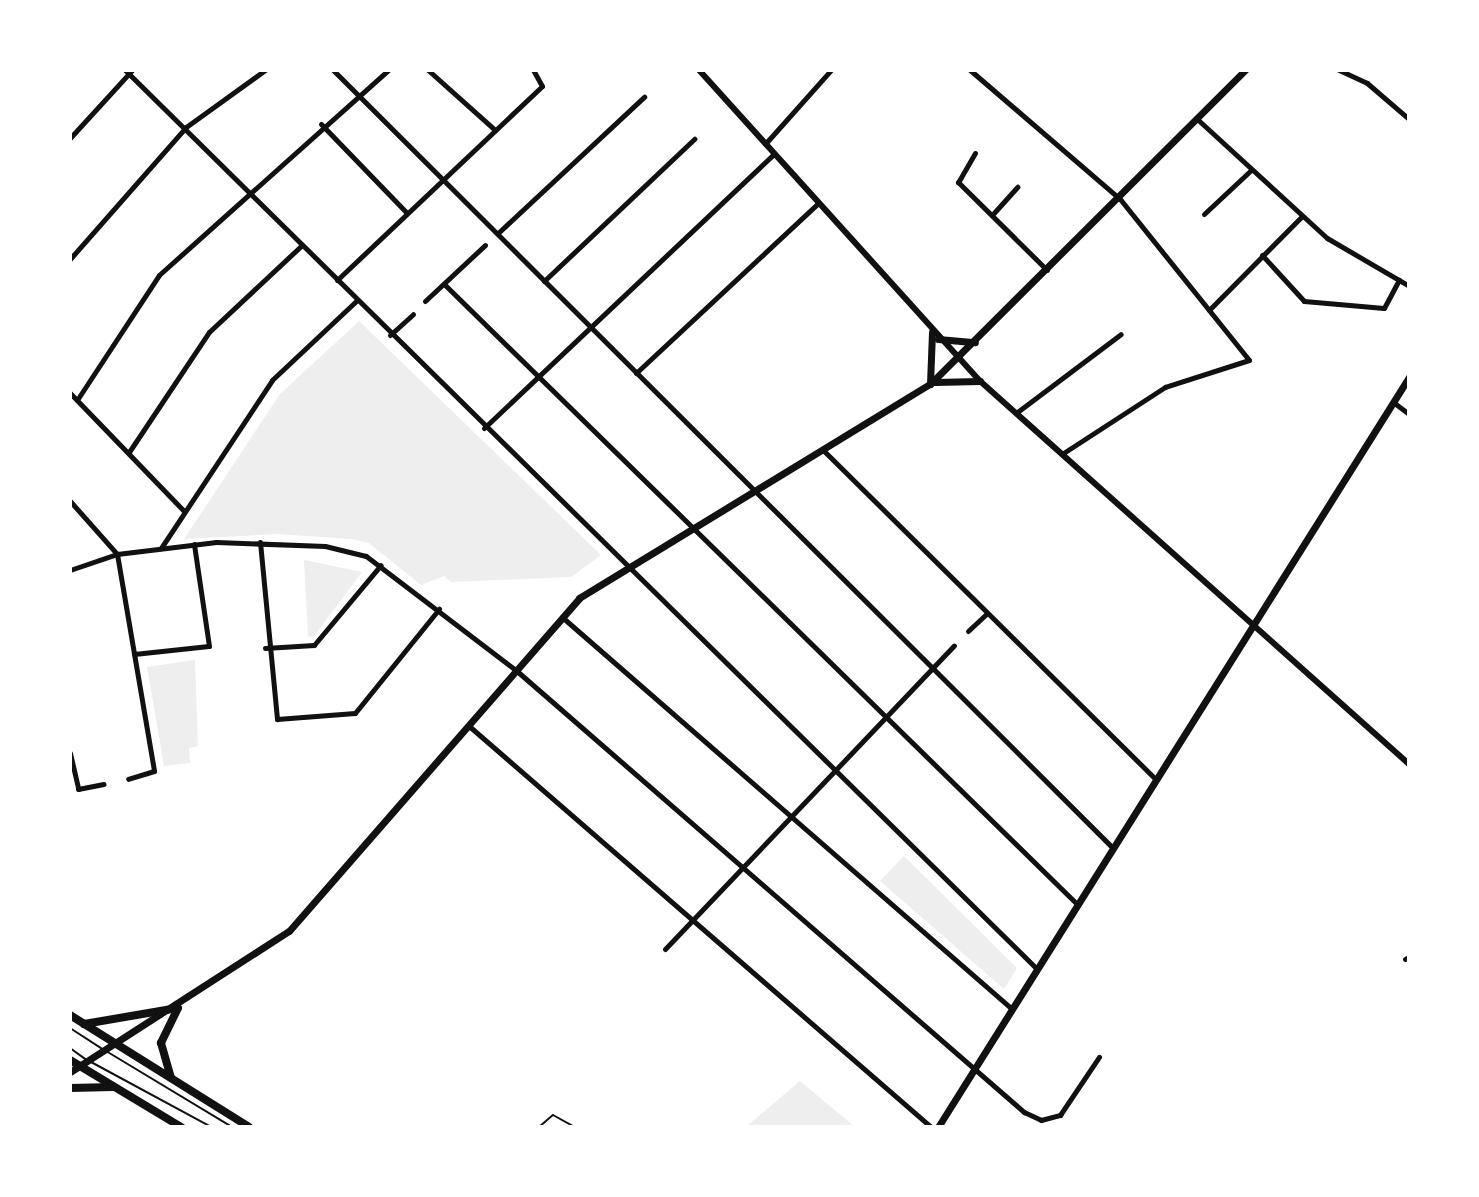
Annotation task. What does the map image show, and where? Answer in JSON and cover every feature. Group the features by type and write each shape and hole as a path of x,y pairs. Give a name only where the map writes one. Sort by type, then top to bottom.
{"main road":[{"path":"70,1072 178,1008 289,931 518,672 562,617 627,564 930,384 977,342 1245,70"},
{"path":"930,384 932,332"},
{"path":"938,339 977,342"},
{"path":"938,1127 1249,625 1409,377"},
{"path":"930,384 980,381"},
{"path":"84,1024 130,1022 178,1008"},
{"path":"171,1078 161,1043 178,1008"},
{"path":"70,1015 249,1127"},
{"path":"70,1060 84,1063 114,1087 181,1127"},
{"path":"70,1088 114,1087"}],"street":[{"path":"70,259 186,127 265,70"},
{"path":"333,70 360,93 589,327 936,664 1112,847"},
{"path":"77,400 141,296 246,189 388,70"},
{"path":"428,70 494,129"},
{"path":"337,280 442,177 541,88 533,70"},
{"path":"699,70 938,339 980,381 1249,625 1409,764"},
{"path":"765,144 831,70"},
{"path":"970,70 1120,199 1249,360 1165,387 1062,455"},
{"path":"1339,70 1367,83 1409,119"},
{"path":"70,138 128,71 484,428 627,564 832,770 1037,969"},
{"path":"498,233 644,97"},
{"path":"1196,118 1301,217 1409,286"},
{"path":"321,124 406,212"},
{"path":"544,281 694,139"},
{"path":"975,153 957,180 1048,270"},
{"path":"484,428 774,154"},
{"path":"1204,214 1250,171"},
{"path":"992,215 1017,187"},
{"path":"636,373 817,204"},
{"path":"1209,310 1301,217"},
{"path":"129,452 209,332 302,245"},
{"path":"425,301 485,245"},
{"path":"1262,255 1304,301 1388,306 1399,280"},
{"path":"444,284 1077,904"},
{"path":"161,549 272,380 356,301"},
{"path":"390,335 413,314"},
{"path":"1016,413 1121,334"},
{"path":"70,393 184,511"},
{"path":"1393,402 1409,414"},
{"path":"823,450 1155,778"},
{"path":"70,501 117,554 154,771 128,779"},
{"path":"70,570 117,554 194,544 260,542 352,551 381,565 518,672 1024,1112 1048,1121 1064,1110 1099,1057"},
{"path":"260,542 265,648 275,718 355,713 439,609"},
{"path":"134,654 209,646 194,544"},
{"path":"265,648 314,645 381,565"},
{"path":"968,631 987,613"},
{"path":"562,617 1012,1009"},
{"path":"665,949 832,770 954,646"},
{"path":"469,726 931,1127"},
{"path":"70,753 78,789 104,784"}],"lane":[{"path":"70,1028 232,1127"},
{"path":"70,1048 84,1063 211,1127"},
{"path":"539,1127 553,1115 575,1127"}],"shaded area":[{"path":"359,321 601,555 571,577 451,582 444,576 421,585 369,543 351,539 277,534 184,539 280,394"},
{"path":"304,560 362,572 313,637 308,636"},
{"path":"195,660 198,746 189,748 190,763 164,766 147,667"},
{"path":"904,856 1017,968 1004,989 880,881"},
{"path":"800,1081 855,1127 748,1125"}]}
